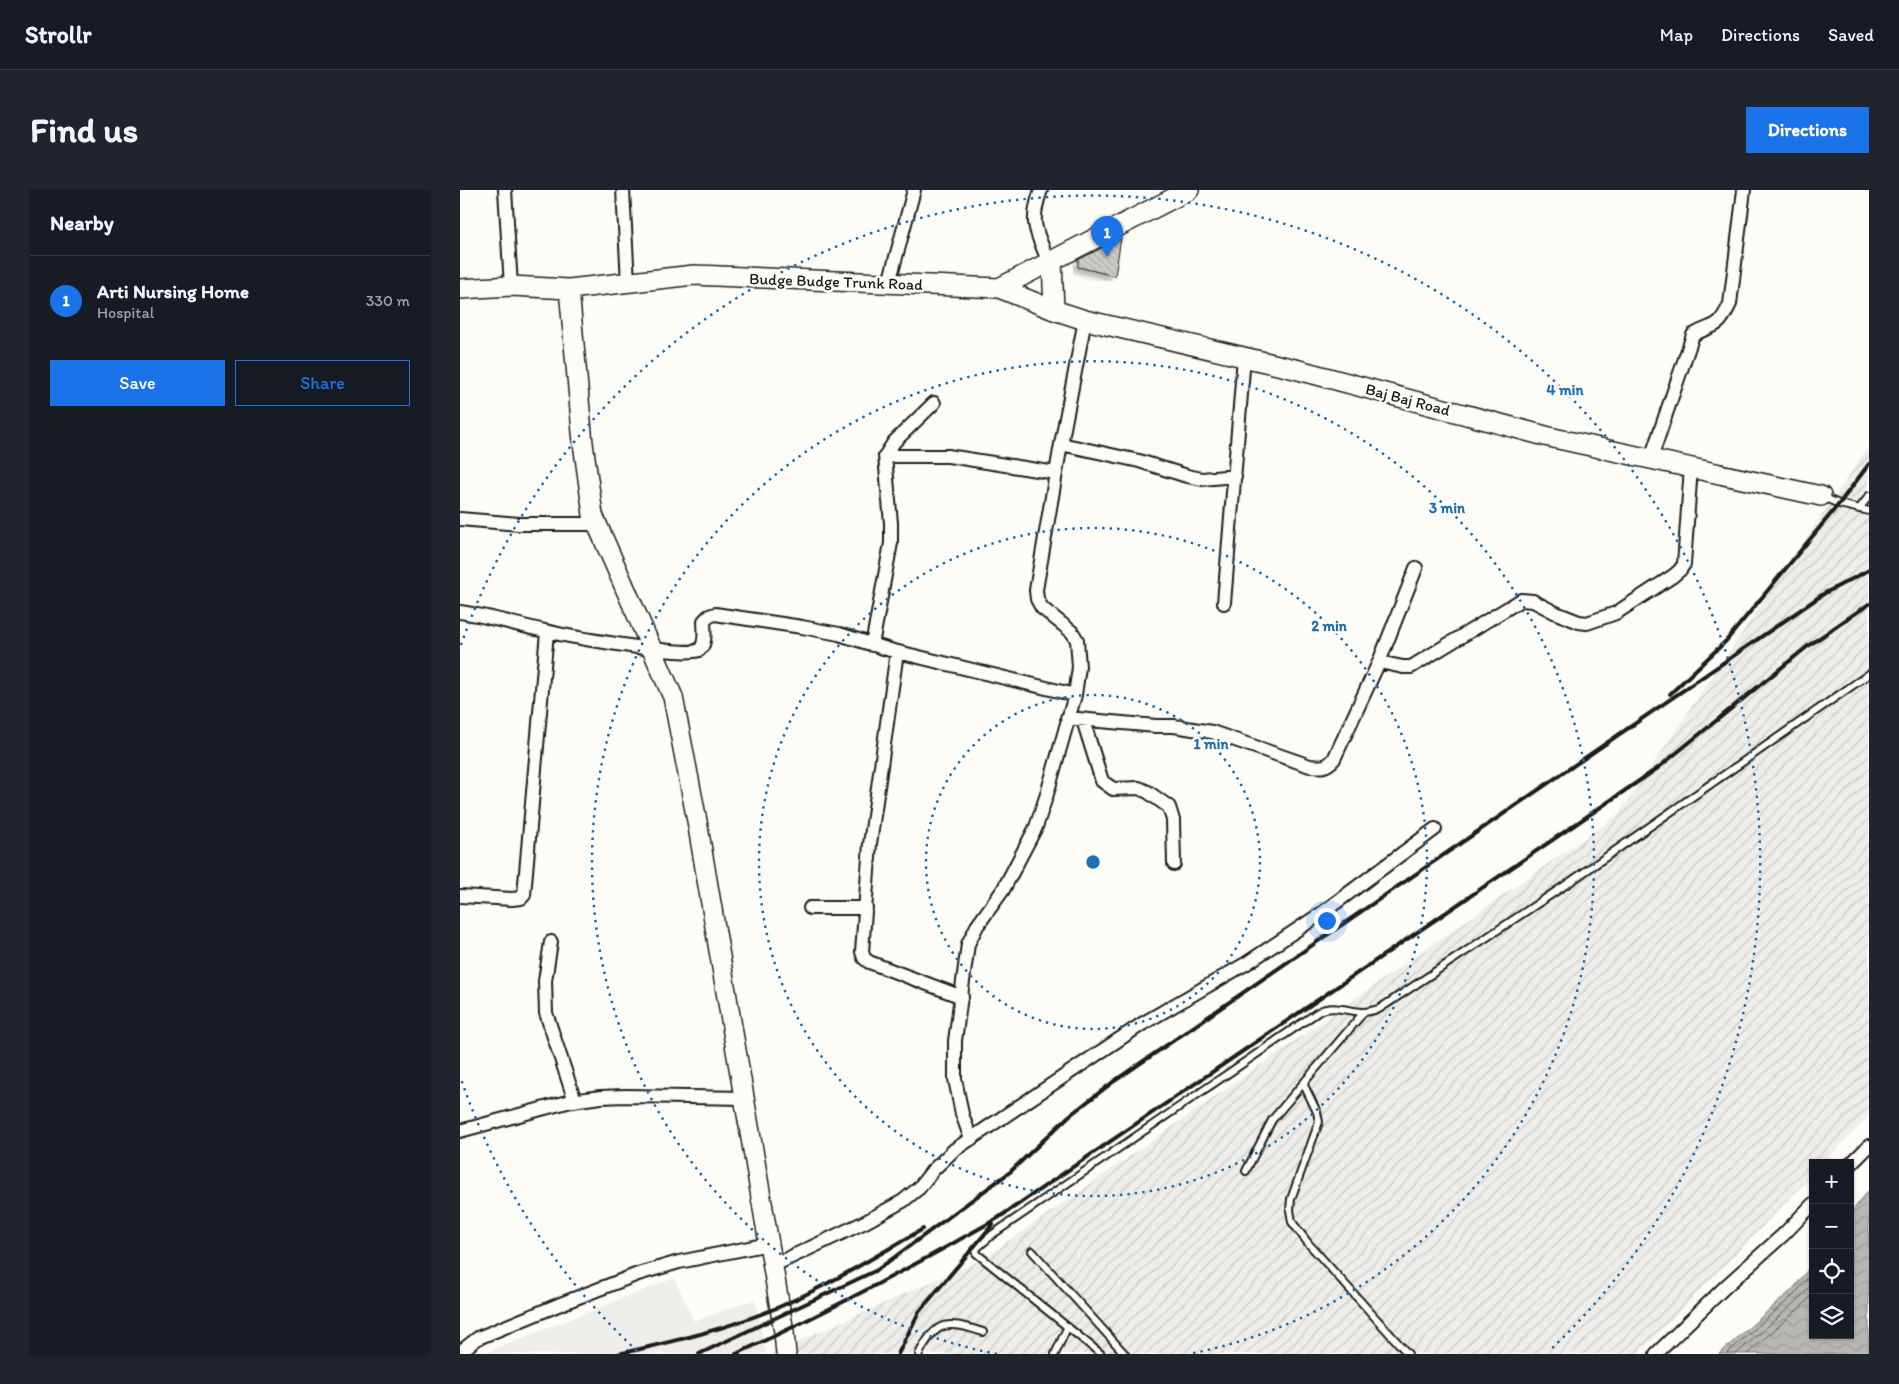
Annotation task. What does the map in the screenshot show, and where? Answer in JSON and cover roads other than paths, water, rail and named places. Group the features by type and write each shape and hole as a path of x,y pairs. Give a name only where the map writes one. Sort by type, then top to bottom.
{"main road":[{"name":"Budge Budge Trunk Road","path":"460,289 511,286 569,289 694,275 998,288 1190,190"},
{"path":"1050,261 1054,310"},
{"name":"Baj Baj Road","path":"998,288 1085,320 1244,357 1549,437 1821,496"},
{"path":"569,289 583,444 593,515 673,697 697,821 784,1332 786,1354"}],"street":[{"path":"505,190 511,286"},
{"path":"623,190 628,282"},
{"path":"890,283 914,190"},
{"path":"1041,190 1036,204 1034,228 1050,261"},
{"path":"1651,458 1693,336 1714,327 1722,321 1730,304 1744,190"},
{"path":"971,1139 962,1114 954,1079 955,1041 968,944 977,926 1003,890 1036,827 1048,794 1067,718 1075,695 1079,667 1077,640 1072,632 1042,608 1036,590 1085,320"},
{"path":"1224,603 1244,357"},
{"path":"872,644 891,543 891,514 885,456 894,442 934,404"},
{"path":"1061,444 1139,461 1202,479 1235,476"},
{"path":"885,456 948,456 1056,473"},
{"path":"1379,662 1411,667 1521,600 1533,602 1579,622 1595,621 1616,613 1673,576 1684,564 1691,467"},
{"path":"460,519 519,524 597,524"},
{"path":"1067,718 1174,726 1212,732 1310,766 1323,768 1329,766 1379,662 1416,568"},
{"path":"460,612 547,632 652,649 694,652 701,649 704,644 704,621 709,616 715,614 839,634 898,652 1075,695"},
{"path":"460,896 512,899 520,898 524,895 547,632"},
{"path":"898,652 870,844 862,952 864,958 869,962 962,998"},
{"path":"1083,720 1102,781 1113,789 1139,788 1148,792 1168,807 1173,820 1174,864"},
{"path":"772,1266 867,1221 903,1201 919,1188 933,1170 954,1150 1142,1024 1255,958 1322,913 1434,829"},
{"path":"810,908 866,908"},
{"path":"551,942 545,981 546,1013 575,1101"},
{"path":"460,1131 575,1101 625,1096 744,1098"},
{"path":"1854,1161 1869,1146"},
{"path":"1656,1354 1809,1208"},
{"path":"460,1352 478,1338 638,1274 679,1262 769,1244"}],"lane":[{"path":"1821,496 1839,504 1869,511"},
{"path":"1859,509 1869,496"},
{"path":"1102,1354 1067,1328 976,1253 976,1248 993,1234 1324,1008 1364,1012 1379,1009 1568,884 1869,674"},
{"path":"1246,1171 1272,1120 1364,1012"},
{"path":"1303,1083 1317,1112 1319,1122 1291,1199 1292,1222 1308,1243 1408,1354"},
{"path":"1032,1251 1125,1354"},
{"path":"919,1354 933,1332 939,1327 950,1324 960,1325 983,1332"},
{"path":"1055,1354 1067,1328"}],"water":[{"path":"1869,1190 1869,1354 1719,1354 1793,1289 1809,1268 1809,1339 1854,1339 1854,1209"}],"railway":[{"path":"1670,694 1726,641 1839,504 1869,464"},
{"path":"699,1354 877,1270 1010,1172 1069,1116 1113,1082 1825,593 1869,570"},
{"path":"736,1354 868,1289 998,1218 1658,768 1808,646 1869,604"},
{"path":"898,1354 919,1312 993,1224"},
{"path":"618,1354 679,1340 779,1307 834,1280 923,1229"}],"place":[{"name":"Arti Nursing Home","path":"1107,257"}]}
